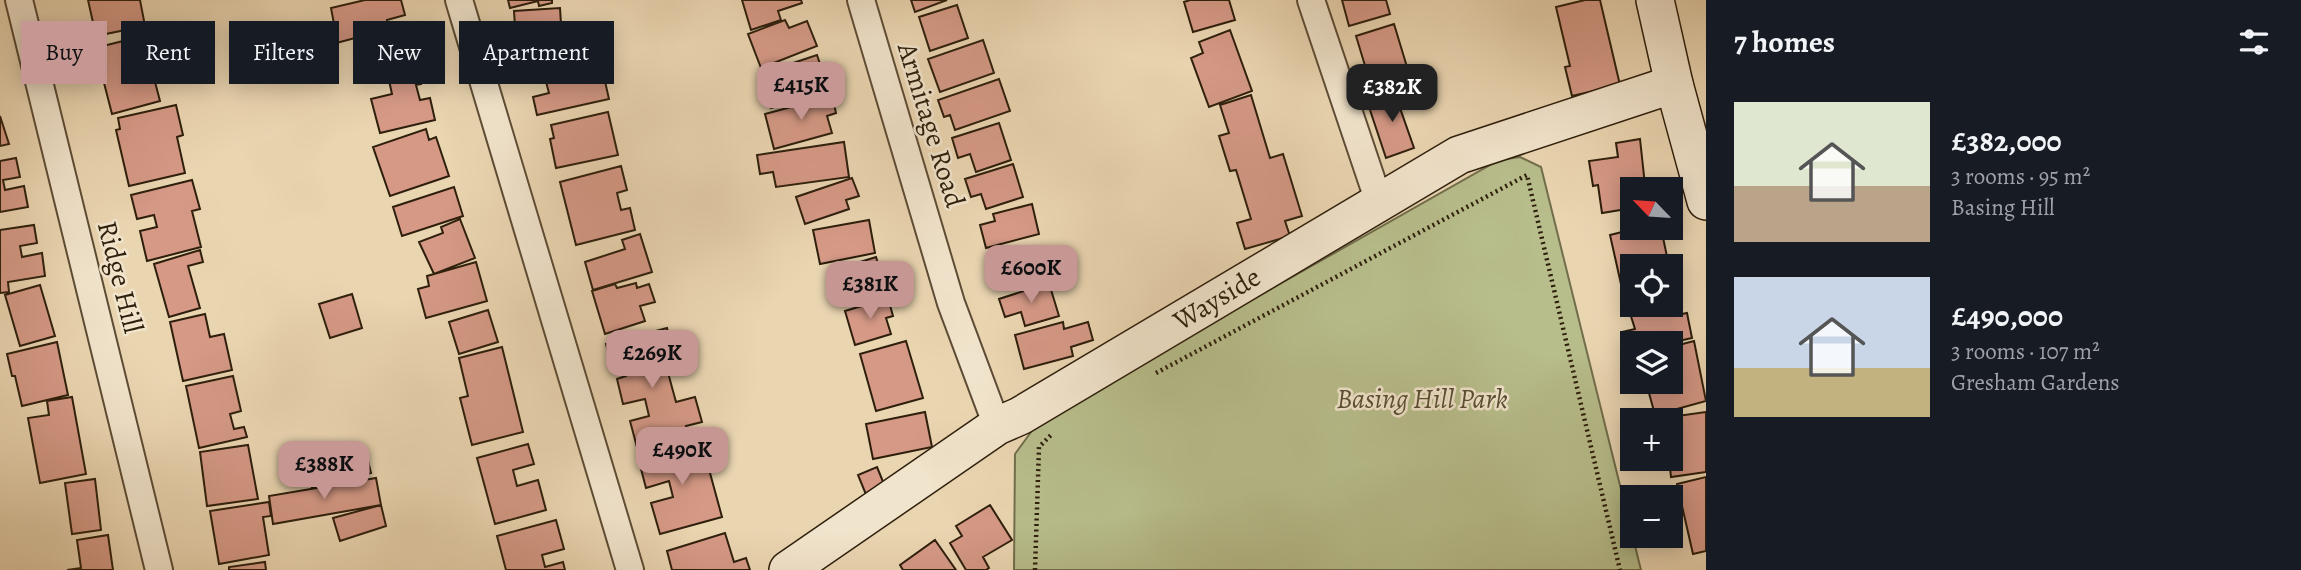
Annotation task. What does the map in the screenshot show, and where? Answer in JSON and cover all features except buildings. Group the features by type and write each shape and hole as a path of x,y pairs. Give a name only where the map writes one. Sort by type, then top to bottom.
{"street":[{"name":"Ridge Hill","path":"19,0 159,570"},
{"path":"459,0 630,570"},
{"name":"Armitage Road","path":"861,0 951,303 997,426"},
{"path":"1311,0 1380,202"},
{"path":"1656,2 1674,84 1701,164 1706,201"},
{"name":"Wayside","path":"788,570 997,426 1020,416 1459,155 1674,84"}],"path":[{"path":"1151,376 1527,176 1620,570"},
{"path":"1035,570 1039,447 1056,429"}],"green space":[{"name":"Basing Hill Park","path":"1520,157 1541,167 1620,485 1620,548 1636,548 1641,570 1014,570 1015,454 1034,428 1239,307 1499,160"}]}
